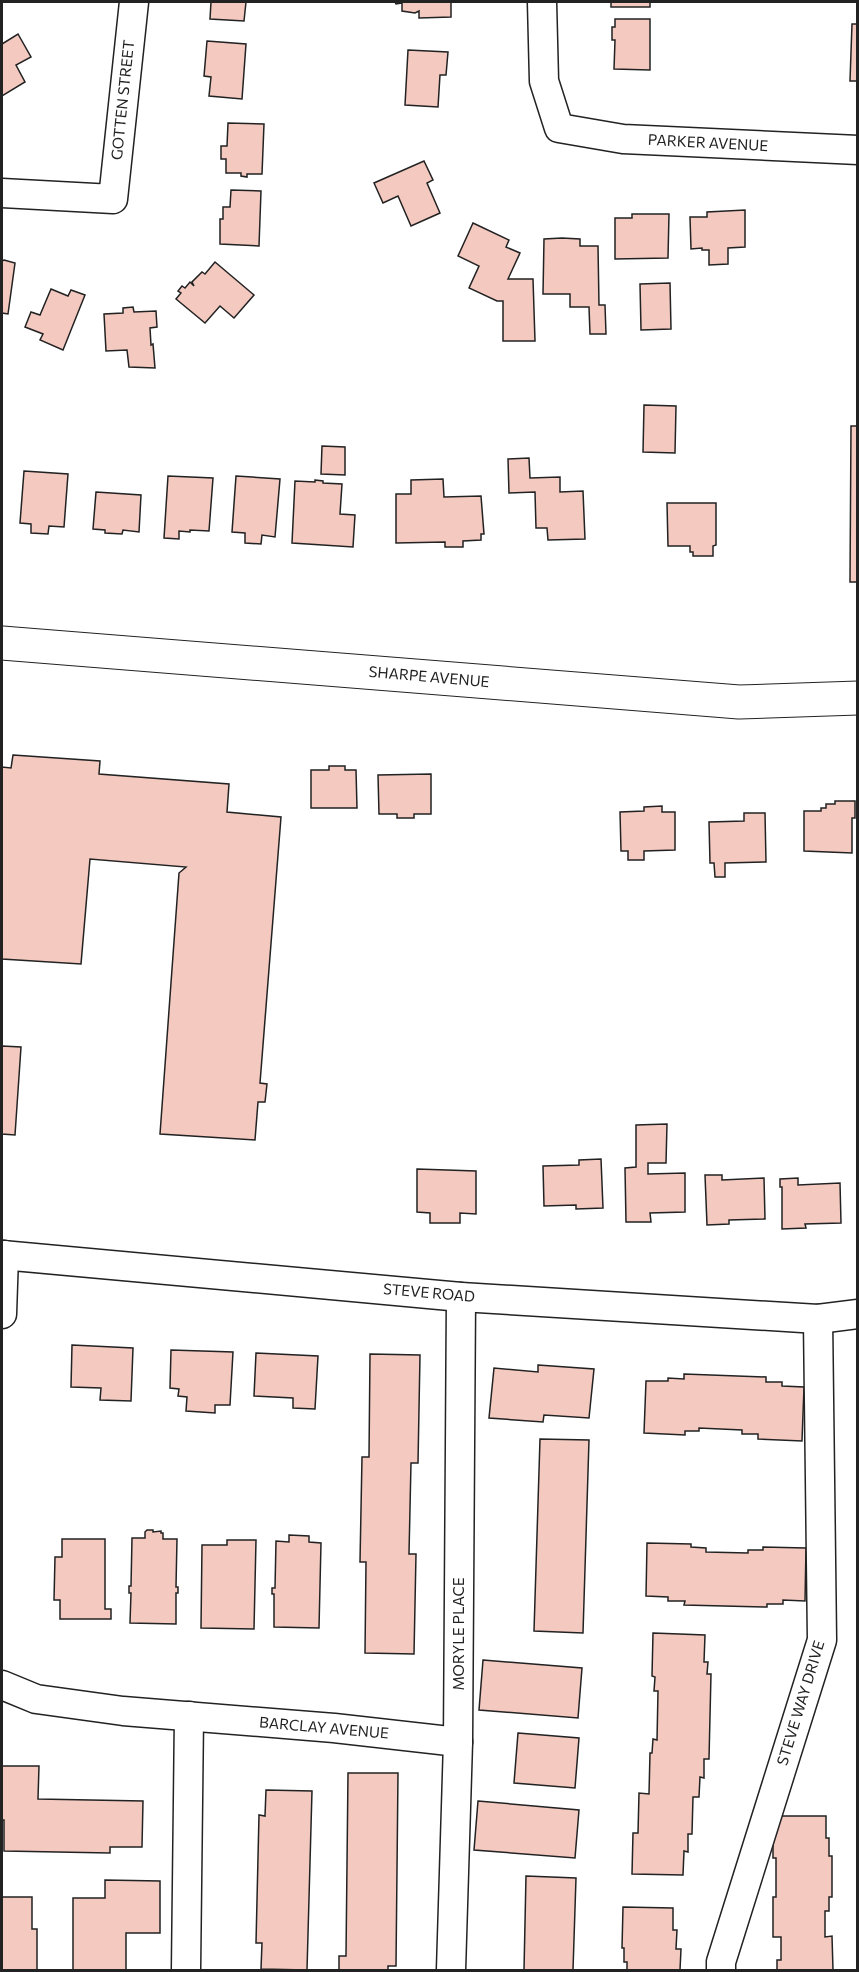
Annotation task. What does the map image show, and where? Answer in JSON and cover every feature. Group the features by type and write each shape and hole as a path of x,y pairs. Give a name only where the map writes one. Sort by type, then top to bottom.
{"street":[{"name":"GOTTEN STREET","path":"2,193 113,199 134,2"},
{"name":"PARKER AVENUE","path":"542,2 544,81 559,128 623,139 858,150"},
{"name":"SHARPE AVENUE","path":"2,643 739,702 858,698"},
{"name":"STEVE ROAD","path":"3,1255 461,1297 818,1319 858,1314"},
{"path":"2,1314 3,1255"},
{"name":"MORYLE PLACE","path":"451,1971 458,1742 461,1297"},
{"name":"STEVE WAY DRIVE","path":"721,1971 721,1962 822,1640 818,1319"},
{"name":"BARCLAY AVENUE","path":"2,1685 36,1700 123,1711 334,1728 458,1742"},
{"path":"186,1971 189,1716"}],"building":[{"path":"211,2 246,2 244,21 210,19"},
{"path":"395,2 451,2 451,17 419,18 419,11 415,13 402,11 402,3 396,4"},
{"path":"611,2 650,2 650,7 611,7"},
{"path":"615,19 650,19 650,70 614,69 615,40 612,40 612,27 615,27"},
{"path":"852,24 858,24 858,81 850,81"},
{"path":"18,34 31,57 16,65 25,82 2,96 2,44"},
{"path":"207,41 246,44 242,99 209,96 211,77 204,76"},
{"path":"408,50 448,52 446,75 440,75 438,107 405,105"},
{"path":"228,123 264,124 262,174 247,174 247,177 241,176 241,173 226,173 226,159 221,159 221,146 227,146"},
{"path":"424,161 433,180 427,183 440,213 411,226 398,196 383,203 374,183"},
{"path":"231,190 261,191 259,246 220,244 220,219 223,219 223,207 230,207"},
{"path":"745,210 745,247 728,248 728,264 709,265 709,250 691,249 690,217 707,217 707,212"},
{"path":"632,214 669,214 668,258 615,259 615,218 632,218"},
{"path":"473,223 509,240 506,247 520,253 508,279 533,279 535,341 503,341 503,301 497,301 469,288 479,266 458,256"},
{"path":"544,239 580,239 580,246 598,246 599,305 605,305 606,334 590,334 589,307 570,307 570,294 543,294"},
{"path":"2,261 15,263 8,314 2,313"},
{"path":"215,262 254,295 234,318 220,306 205,323 176,299 181,293 178,291 182,286 185,288 190,282 194,286 192,282 202,272 205,274"},
{"path":"670,283 671,329 641,330 640,284"},
{"path":"51,289 68,296 71,290 85,295 63,350 40,340 43,334 25,327 31,312 40,315"},
{"path":"133,307 134,312 156,311 157,327 150,328 155,368 129,367 127,350 106,351 104,314 123,313 123,308"},
{"path":"644,405 676,406 675,453 643,452"},
{"path":"851,426 858,426 858,582 850,582"},
{"path":"322,446 345,447 345,475 321,474"},
{"path":"529,458 530,478 560,477 560,492 583,491 585,539 548,540 547,528 536,528 535,492 509,493 508,459"},
{"path":"24,471 68,474 64,527 49,526 48,534 31,533 31,524 20,523"},
{"path":"168,476 213,478 209,531 179,531 179,539 164,538"},
{"path":"236,476 280,479 275,537 262,535 261,544 245,543 245,533 232,532"},
{"path":"443,479 444,497 481,496 484,534 481,534 481,540 463,541 463,547 445,547 445,542 396,543 396,494 411,494 411,480"},
{"path":"315,480 342,484 340,514 355,515 353,547 292,543 295,481 315,482"},
{"path":"96,492 141,495 139,532 123,530 122,534 105,533 105,530 93,529"},
{"path":"667,503 716,503 716,545 713,546 713,556 693,556 690,546 668,546"},
{"path":"13,755 100,761 99,774 229,784 227,812 281,817 260,1083 267,1084 265,1102 258,1102 255,1140 160,1134 179,873 186,867 90,859 81,964 2,959 2,767 11,768"},
{"path":"329,766 345,766 345,770 356,770 357,808 311,808 311,770 329,770"},
{"path":"431,774 431,814 414,814 414,818 397,818 397,814 379,814 378,775"},
{"path":"835,801 855,801 855,818 852,818 852,853 804,851 804,811 821,811 821,808 826,808 826,804 835,804"},
{"path":"662,806 662,812 675,812 675,850 644,851 644,860 628,860 628,851 621,851 620,812 644,811 644,807"},
{"path":"744,813 765,813 766,862 725,863 725,877 715,877 714,863 710,863 709,822 744,821"},
{"path":"2,1046 21,1047 15,1135 2,1134"},
{"path":"667,1124 666,1163 648,1163 648,1174 685,1173 685,1212 650,1213 651,1222 626,1222 625,1168 636,1167 636,1125"},
{"path":"601,1159 603,1208 576,1209 576,1205 544,1206 543,1166 579,1165 579,1160"},
{"path":"417,1169 476,1171 476,1214 460,1213 460,1223 430,1223 430,1213 417,1212"},
{"path":"705,1175 722,1175 722,1180 764,1178 765,1219 729,1220 729,1224 707,1225"},
{"path":"798,1178 798,1185 840,1183 841,1223 805,1224 806,1228 782,1229 780,1179"},
{"path":"72,1345 133,1348 131,1401 100,1400 101,1388 71,1387"},
{"path":"171,1350 233,1352 230,1405 215,1405 215,1413 186,1411 187,1397 178,1396 179,1389 170,1388"},
{"path":"256,1353 318,1356 315,1409 293,1408 293,1398 254,1396"},
{"path":"370,1354 420,1355 418,1463 411,1463 409,1554 416,1554 414,1654 365,1653 366,1562 360,1562 362,1457 369,1457"},
{"path":"538,1365 594,1369 589,1418 544,1415 543,1422 489,1418 494,1368 538,1372"},
{"path":"684,1374 766,1377 766,1382 782,1382 782,1386 804,1387 802,1441 758,1439 758,1434 742,1434 742,1430 699,1428 699,1431 685,1431 685,1435 644,1433 646,1381 668,1381 668,1378 684,1379"},
{"path":"540,1439 589,1440 583,1633 534,1631"},
{"path":"147,1530 161,1531 163,1539 177,1539 176,1624 130,1623 131,1593 129,1593 129,1586 131,1586 132,1538 145,1538"},
{"path":"289,1535 309,1536 309,1542 321,1543 319,1628 274,1627 272,1588 275,1588 276,1541 289,1542"},
{"path":"62,1539 105,1539 105,1609 111,1609 111,1619 60,1619 60,1600 54,1600 55,1557 62,1557"},
{"path":"227,1540 256,1540 254,1629 201,1628 202,1545 227,1545"},
{"path":"647,1543 691,1544 691,1547 706,1548 706,1552 748,1553 748,1550 763,1550 763,1547 806,1548 805,1601 783,1600 783,1604 767,1604 767,1607 684,1605 685,1601 668,1601 668,1597 646,1596"},
{"path":"653,1633 705,1635 704,1662 708,1662 707,1674 711,1674 709,1759 704,1759 704,1778 700,1777 699,1797 693,1797 692,1834 688,1834 688,1852 684,1851 683,1875 632,1874 633,1833 638,1833 639,1793 649,1794 650,1753 652,1753 653,1739 657,1740 658,1691 654,1691 655,1677 652,1676"},
{"path":"483,1660 582,1668 578,1718 479,1710"},
{"path":"518,1733 579,1738 575,1788 514,1783"},
{"path":"2,1766 39,1766 38,1799 143,1801 142,1847 110,1847 110,1853 4,1851"},
{"path":"348,1773 398,1773 396,1966 388,1966 388,1970 339,1970 339,1956 346,1956"},
{"path":"266,1790 312,1791 307,1970 261,1969 262,1943 256,1943 259,1815 265,1816"},
{"path":"478,1801 579,1810 575,1858 474,1850"},
{"path":"773,1816 826,1816 826,1838 829,1838 829,1856 832,1856 832,1897 829,1897 829,1911 825,1911 825,1937 832,1936 833,1970 777,1970 777,1960 781,1960 781,1937 773,1937 776,1858 773,1858"},
{"path":"526,1876 576,1878 573,1970 524,1970"},
{"path":"105,1880 160,1881 160,1933 126,1933 126,1970 73,1970 73,1898 105,1898"},
{"path":"2,1897 32,1897 32,1929 37,1929 37,1970 2,1970"},
{"path":"623,1907 673,1908 673,1930 677,1930 676,1949 681,1949 680,1970 627,1970 627,1962 624,1962 624,1948 622,1948"}]}
